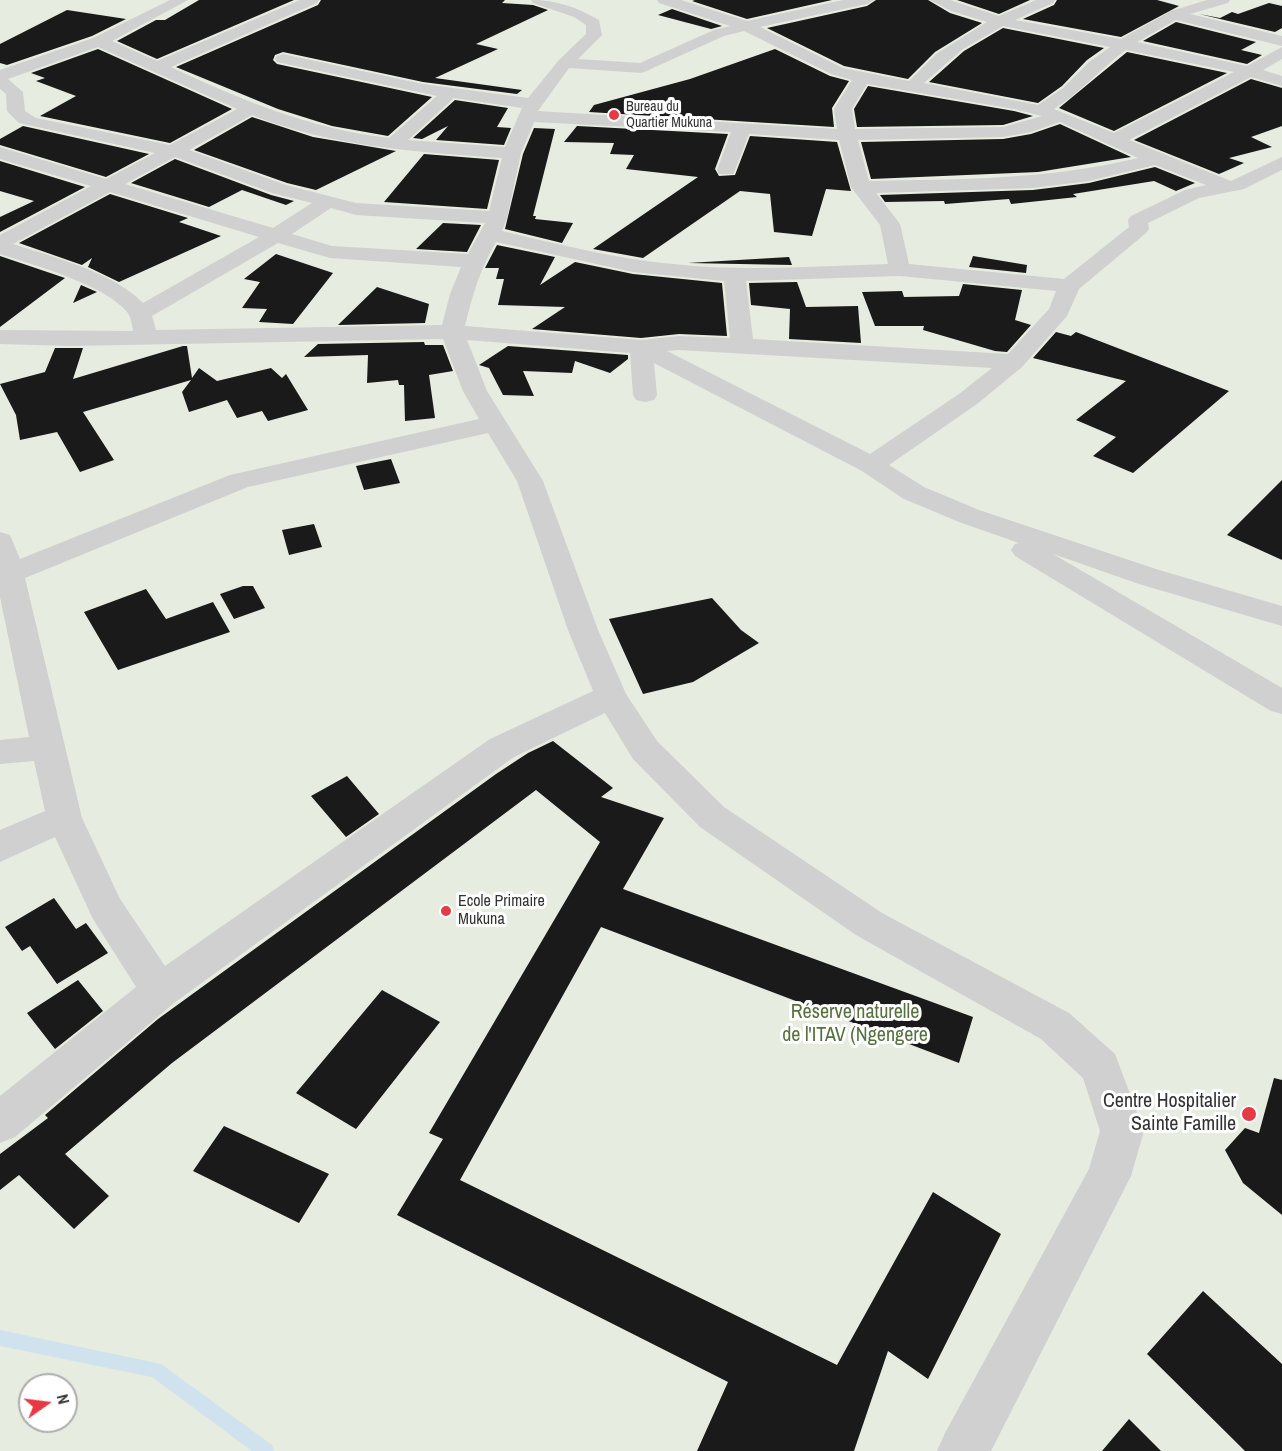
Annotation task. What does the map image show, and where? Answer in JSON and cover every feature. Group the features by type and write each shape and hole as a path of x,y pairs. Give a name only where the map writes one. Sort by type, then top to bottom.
{"street":[{"path":"0,76 99,41 181,0"},
{"path":"158,67 312,0"},
{"path":"538,0 579,14 594,23 594,35 565,63 530,110 512,153 494,226 474,261 461,294 452,332 474,391 530,481 583,630 611,696 645,750 712,817 869,924 1055,1026 1100,1067 1122,1131 1109,1176 963,1451"},
{"path":"664,0 701,10 744,26 837,71 863,78 1041,110 1061,116 1156,159 1230,187"},
{"path":"565,63 642,68 694,42 744,26 867,0"},
{"path":"937,0 1000,22 1251,71 1282,81"},
{"path":"913,86 922,74 957,45 1048,0"},
{"path":"1041,110 1069,92 1095,64 1135,36 1174,15 1223,0"},
{"path":"701,10 719,3"},
{"path":"1174,15 1282,41"},
{"path":"99,41 249,110 323,133 395,143 512,153"},
{"path":"1116,140 1142,129 1179,106 1251,71 1282,52"},
{"path":"283,59 530,110 659,122 847,135 1003,132 1025,128 1061,116"},
{"path":"863,78 843,109 847,135 861,187 890,224 900,270"},
{"path":"0,81 15,92 15,122 175,150 279,189 327,202 356,209 494,226 633,266 734,275 900,270 1069,286"},
{"path":"395,143 450,93"},
{"path":"0,245 249,110"},
{"path":"726,170 742,128"},
{"path":"0,153 275,238 330,252 474,261"},
{"path":"861,187 1010,183 1066,178 1104,172 1156,159"},
{"path":"871,465 968,399 1014,362 1059,311 1069,286 1126,242 1139,229 1138,220 1181,201 1187,196 1203,190 1230,187 1282,163"},
{"path":"140,313 200,282 275,238 327,202"},
{"path":"0,245 113,291 140,313 145,336"},
{"path":"734,275 742,345"},
{"path":"0,337 70,339 452,332 580,340 641,347 679,343 742,345 1014,362"},
{"path":"641,347 645,395"},
{"path":"641,347 871,465 914,493 969,516 1149,577 1282,616"},
{"path":"5,577 63,551 239,481 432,436 494,424"},
{"path":"969,516 1282,703"},
{"path":"0,541 5,577 49,747 64,818 106,908 160,991"},
{"path":"0,1123 160,991 502,748 611,696"},
{"path":"0,752 49,747"},
{"path":"0,848 64,818"}],"green space":[{"name":"Réserve naturelle de l'ITAV (Ngengere","path":"0,0 1282,0 1282,1451 0,1451"}],"building":[{"path":"199,0 294,0 157,59 117,41 156,20 165,20"},
{"path":"321,0 505,0 502,3 533,5 548,10 476,44 498,49 435,78 522,90 517,94 423,82 283,52 275,55 273,60 277,64 432,97 388,136 332,126 278,109 176,67 318,5"},
{"path":"832,0 747,19 692,1"},
{"path":"876,0 928,0 950,13 982,23 935,52 908,79 844,66 767,28 867,6"},
{"path":"957,0 1030,0 999,14"},
{"path":"1057,0 1157,0 1179,6 1121,37 1023,19 1054,5"},
{"path":"1269,3 1282,6 1282,28 1275,32 1199,14 1220,18 1232,12 1238,14"},
{"path":"672,9 722,26 711,29 658,15"},
{"path":"67,10 126,19 92,36 7,65 0,63 0,44"},
{"path":"1176,22 1256,42 1241,50 1262,55 1247,64 1143,41"},
{"path":"1003,28 1104,48 1087,60 1062,86 1038,103 929,82 964,51"},
{"path":"98,49 232,109 170,143 40,116 76,96 36,81 45,78 31,73"},
{"path":"775,49 830,76 849,81 832,108 834,127 589,112 594,105 690,79"},
{"path":"1127,52 1227,73 1114,131 1059,108"},
{"path":"1251,79 1282,88 1282,126 1251,137 1272,147 1229,158 1244,163 1219,174 1134,140"},
{"path":"868,86 1033,116 1003,125 857,127 854,109"},
{"path":"455,100 508,108 497,127 511,128 504,145 436,140 448,126 422,139 413,138"},
{"path":"252,117 313,137 396,151 316,190 287,183 194,150"},
{"path":"1060,124 1131,157 1038,172 871,179 861,142 1003,139 1031,134"},
{"path":"23,126 149,154 106,177 0,145 0,139"},
{"path":"577,126 728,134 715,169 719,176 735,175 750,136 837,142 851,191 826,189 812,236 774,232 770,194 740,191 643,258 593,249 698,177 626,169 634,155 610,154 614,143 564,142"},
{"path":"534,128 555,129 533,216 536,216 535,219 573,223 562,243 505,229 523,154"},
{"path":"424,154 499,160 487,209 384,202"},
{"path":"175,159 271,195 294,201 286,205 242,190 209,207 131,183"},
{"path":"0,161 85,187 0,232 0,217 34,201 0,191"},
{"path":"1155,167 1195,183 1176,191 1154,181 1073,194 1077,197 1011,204 1009,199 945,204 944,201 885,202 880,195 1033,190 1089,183"},
{"path":"110,194 188,218 179,222 221,236 119,282 88,267 92,258 82,265 19,243"},
{"path":"443,223 481,225 467,252 416,249"},
{"path":"497,245 555,257 540,285 575,262 633,274 722,283 727,336 679,334 641,338 532,329 565,307 498,305 504,279 496,279 499,268 485,268"},
{"path":"276,254 333,273 293,324 259,322 267,309 242,308 260,282 244,279"},
{"path":"0,256 65,278 0,327"},
{"path":"973,256 1027,265 1026,273 969,267"},
{"path":"789,257 792,265 688,263"},
{"path":"797,282 806,307 858,306 861,343 789,339 790,309 751,305 749,283"},
{"path":"963,284 1022,290 1015,320 1031,325 1007,352 995,351 923,330 924,326 875,326 862,292 902,291 904,297 959,296"},
{"path":"81,285 97,292 73,303"},
{"path":"377,287 429,304 425,323 338,325"},
{"path":"1056,332 1071,336 1076,332 1229,391 1133,473 1093,456 1116,437 1076,420 1126,381 1033,358"},
{"path":"424,342 425,345 443,345 453,371 429,375 435,418 405,421 404,385 399,385 398,380 367,383 368,355 304,357 318,344"},
{"path":"187,346 192,378 199,368 217,381 271,368 282,378 286,374 308,410 268,421 262,411 237,418 227,400 189,412 182,392 191,380 83,412 114,460 80,472 57,432 20,440 16,415 0,384 45,372 55,348 83,348 73,379"},
{"path":"508,346 628,355 628,359 610,373 575,361 572,373 523,371 534,396 503,395 489,368 479,365"},
{"path":"391,459 400,483 364,490 356,466"},
{"path":"1282,480 1282,560 1227,535"},
{"path":"314,524 322,547 289,555 282,530"},
{"path":"243,586 253,586 265,608 234,619 220,594"},
{"path":"146,589 166,619 213,602 230,632 118,670 84,612"},
{"path":"712,598 741,630 759,643 693,682 643,694 609,619"},
{"path":"553,741 613,788 601,797 664,818 623,889 973,1017 959,1063 601,927 460,1180 837,1365 933,1192 1001,1234 928,1379 888,1351 854,1451 697,1451 728,1382 397,1215 443,1139 429,1133 600,842 536,790 172,1063 65,1154 109,1196 74,1229 19,1175 0,1190 0,1154 48,1118 45,1115 158,1019 496,774 528,753"},
{"path":"347,776 379,814 346,837 311,796"},
{"path":"54,898 76,929 86,923 108,953 57,984 30,946 22,951 5,927"},
{"path":"78,980 103,1011 55,1049 27,1013"},
{"path":"382,990 440,1022 356,1129 296,1093"},
{"path":"1274,1078 1282,1080 1282,1215 1243,1183 1225,1150 1245,1128 1259,1133"},
{"path":"224,1126 329,1174 299,1223 193,1171"},
{"path":"1203,1291 1282,1364 1282,1451 1245,1451 1147,1354"},
{"path":"1129,1419 1161,1451 1102,1451"}],"waterway":[{"path":"0,1338 155,1370 266,1451"}],"place":[{"name":"Bureau du Quartier Mukuna","path":"614,115"},
{"name":"Ecole Primaire Mukuna","path":"446,911"},
{"name":"Centre Hospitalier Sainte Famille","path":"1249,1114"}]}
